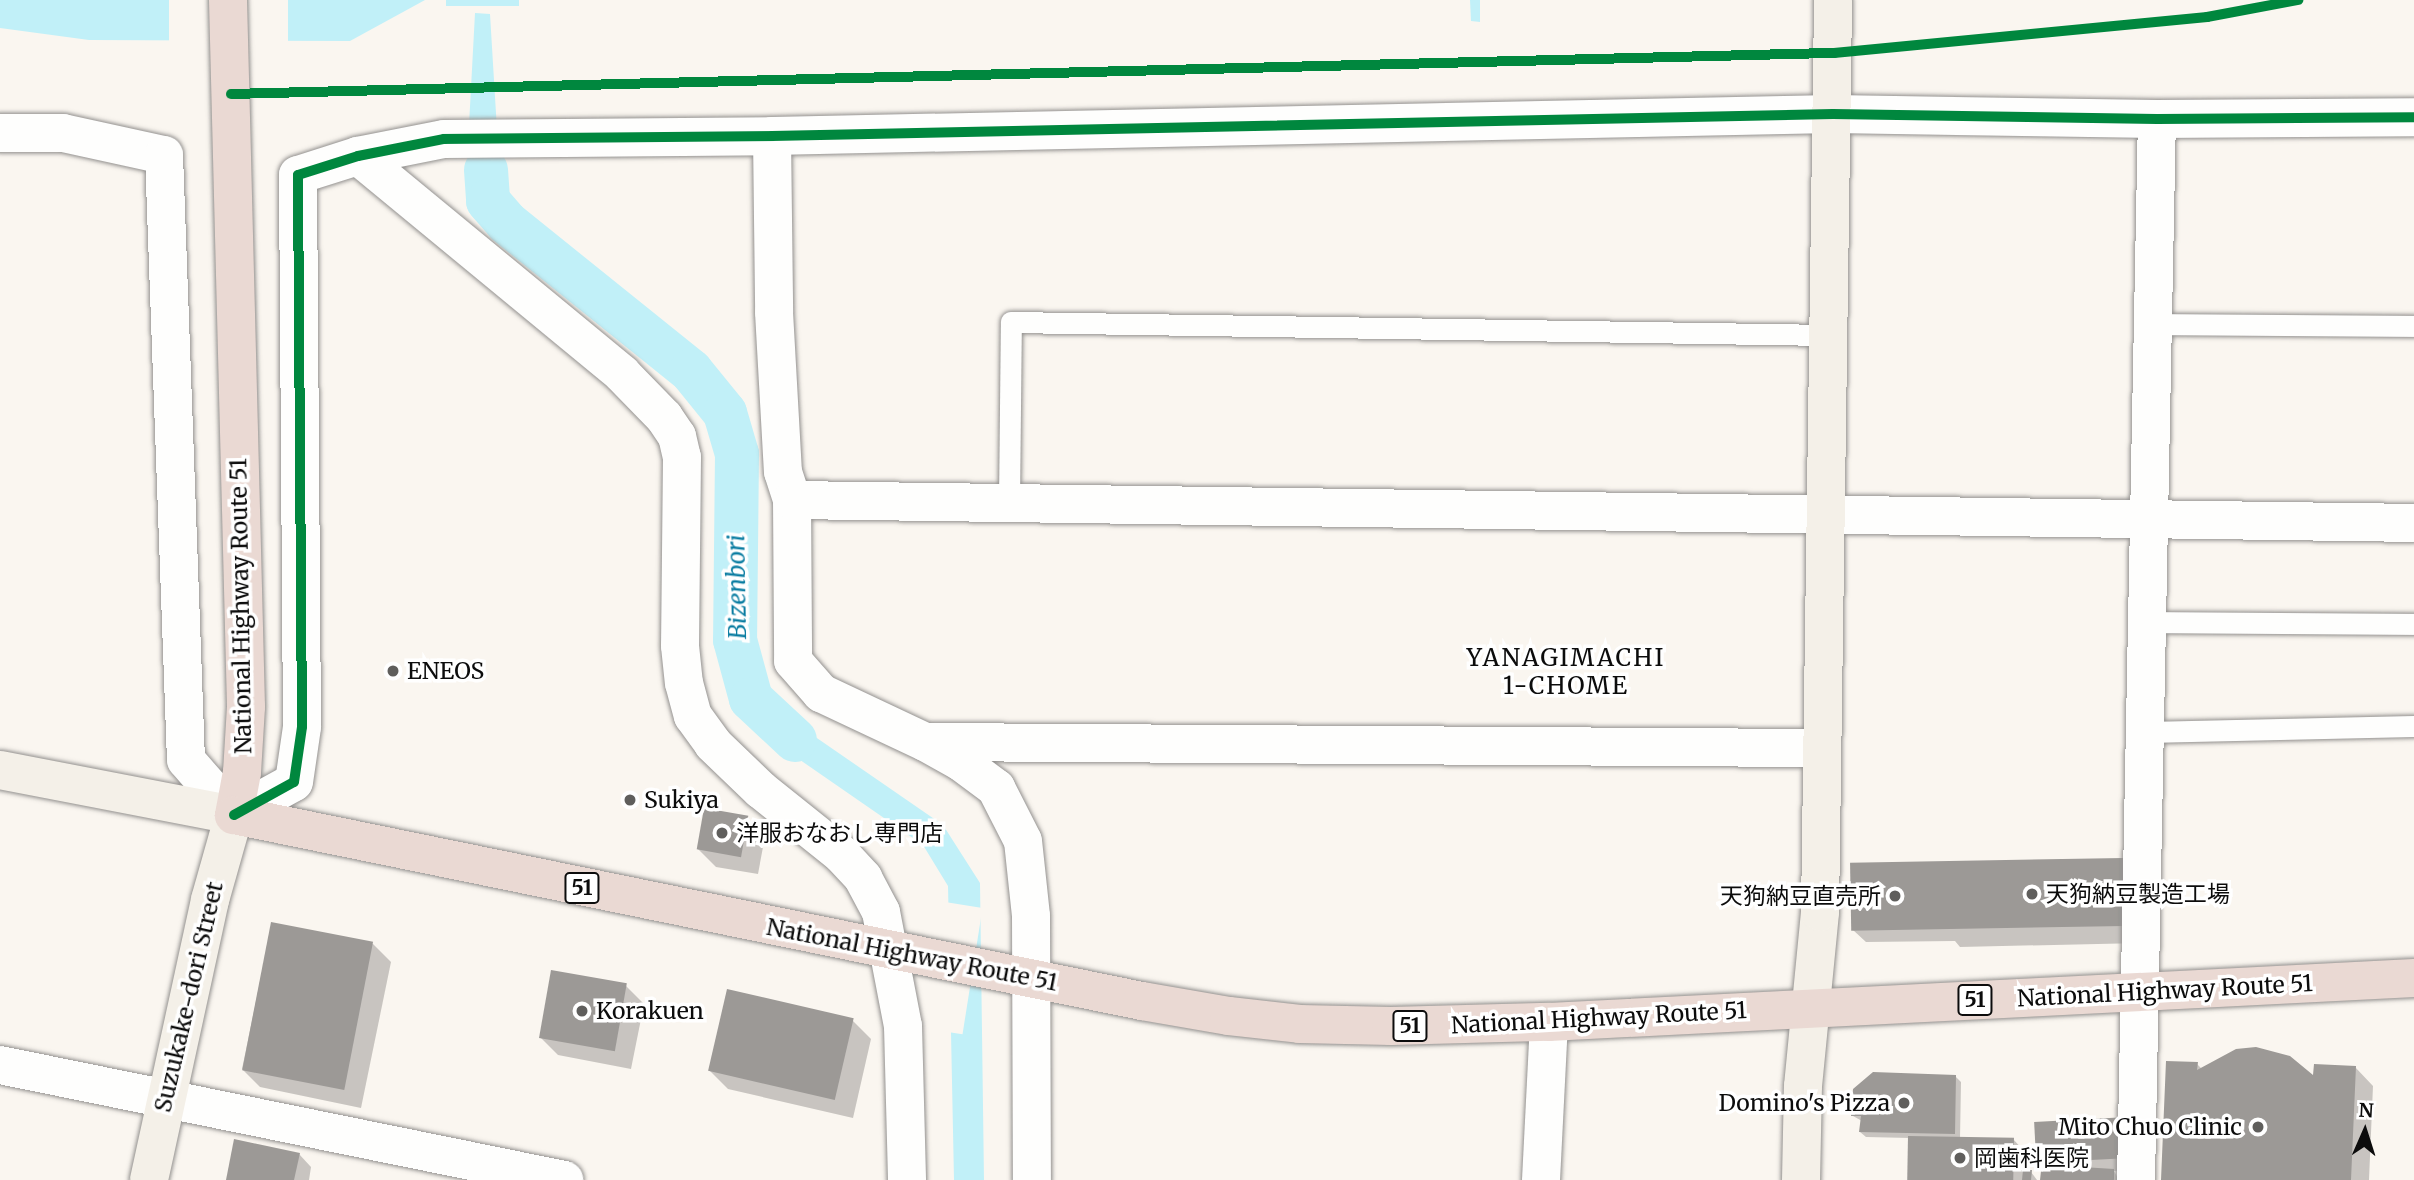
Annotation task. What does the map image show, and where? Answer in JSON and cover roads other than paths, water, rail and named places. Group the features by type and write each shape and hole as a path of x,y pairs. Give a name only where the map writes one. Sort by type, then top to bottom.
{"highway":[{"name":"National Highway Route 51","path":"228,0 246,707 242,772 234,816 891,952 1204,1012 1300,1024 1391,1026 1549,1022 2414,978"}],"street":[{"path":"1801,1180 1809,1008 1820,912 1820,748 1833,15"},
{"path":"0,770 234,816 294,782 302,727 298,175 358,156 444,139 772,136 1833,114 2157,118 2414,117"},
{"path":"2136,1180 2142,993 2157,118"},
{"path":"0,133 63,133 164,155 186,760 234,816"},
{"path":"772,136 774,312 783,472 792,500 793,661 821,692 961,762 996,788 1023,841 1031,916 1024,976 1032,1180"},
{"path":"358,156 622,374 664,416 677,436 682,457 680,646 684,683 693,716 713,744 761,790 841,853 863,878 881,912 891,952 903,1027 907,1180"},
{"path":"792,500 2150,517 2414,523"},
{"path":"925,743 1820,748"},
{"name":"Suzukake-dori Street","path":"149,1180 210,900 234,816"},
{"path":"1541,1180 1549,1022"},
{"path":"0,1065 514,1175 564,1180"}],"lane":[{"path":"1009,503 1011,322 1827,335"},
{"path":"2154,324 2414,326"},
{"path":"2148,622 2414,624"},
{"path":"2146,732 2414,726"}],"water":[{"path":"0,0 425,0 350,41 89,40 0,28"},
{"path":"446,0 519,0 519,6 446,6"},
{"path":"1470,0 1480,0 1480,22 1471,21"},
{"path":"475,13 490,14 501,196 518,215 496,232 475,201 469,125"},
{"path":"762,690 798,725 943,825 980,883 984,1180 954,1180 948,886 923,845 777,744 739,707"}],"waterway":[{"name":"Bizenbori","path":"486,170 488,201 507,223 691,371 725,413 737,454 735,640 751,699 795,740"}],"place":[{"name":"ENEOS","path":"393,671"},
{"name":"Sukiya","path":"630,800"},
{"name":"洋服おなおし専門店","path":"722,833"},
{"name":"天狗納豆製造工場","path":"2032,894"},
{"name":"天狗納豆直売所","path":"1895,896"},
{"name":"Korakuen","path":"582,1011"},
{"name":"Domino's Pizza","path":"1904,1103"},
{"name":"Mito Chuo Clinic","path":"2258,1127"},
{"name":"岡歯科医院","path":"1960,1158"}],"district":[{"name":"YANAGIMACHI 1-CHOME","path":"1566,672"}]}
